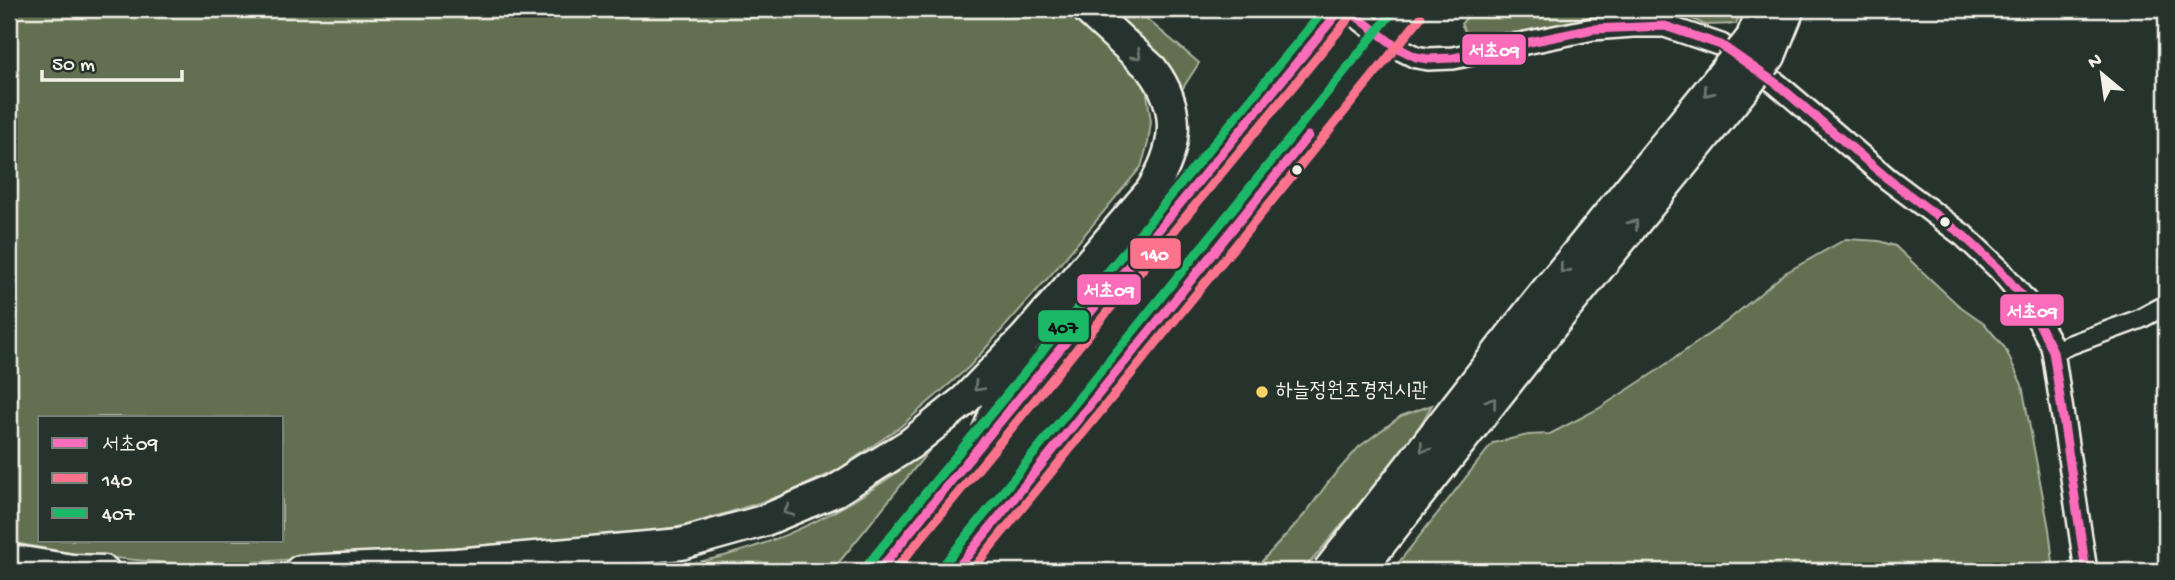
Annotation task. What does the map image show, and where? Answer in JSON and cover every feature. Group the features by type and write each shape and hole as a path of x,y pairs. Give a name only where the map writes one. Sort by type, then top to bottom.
{"highway":[{"path":"300,571 456,564 681,544 763,521 835,491 910,444 965,400 1025,338 1151,191 1168,157 1174,124 1171,104 1160,80 1152,69 1087,9"},
{"path":"1359,571 1558,318 1760,47 1762,9"},
{"path":"1328,571 1546,292 1760,47 1782,31 1788,9"},
{"path":"1086,266 1162,227"},
{"path":"984,441 1025,338"},
{"path":"9,560 72,570 104,571"}],"main road":[{"path":"879,571 1341,9"},
{"path":"955,571 1411,9"}],"street":[{"path":"1347,9 1386,39 1416,57 1440,59 1592,29 1665,26 1721,45 1777,84 1888,179 1964,236 1999,269 2030,306 2053,351 2086,571"},
{"path":"2053,351 2140,319 2166,305"}],"green space":[{"path":"9,9 1071,9 1138,71 1146,86 1151,122 1141,167 969,367 900,427 836,471 783,495 683,526 633,534 201,566 81,555 9,542"},
{"path":"1097,9 1135,9 1199,63 1179,94"},
{"path":"1474,9 1636,9 1532,32 1466,33 1461,24"},
{"path":"1664,9 1741,9 1736,24 1705,25 1676,11"},
{"path":"1846,239 1879,241 1895,246 1957,304 1984,323 2005,348 2022,385 2049,529 2054,571 1392,571 1493,443 1528,435 1550,434 1598,409 1726,322 1785,273"},
{"path":"1432,405 1410,443 1303,571 1253,571 1305,514 1359,447 1401,416"},
{"path":"935,443 832,571 510,571 667,567 746,549 780,537 846,505 877,486"}],"transit line":[{"name":"407","path":"869,563 1325,9"},
{"name":"서초09","path":"879,571 1341,9"},
{"name":"서초09","path":"1347,9 1398,48 1416,57 1428,59 1453,58 1593,29 1665,26 1721,45 1777,84 1888,179 1964,236 1999,269 2030,306 2053,351 2086,571"},
{"name":"407","path":"945,563 1395,9"},
{"name":"140","path":"894,571 1350,17"},
{"name":"140","path":"971,571 1421,17"},
{"name":"서초09","path":"955,571 1308,136"}],"place":[{"name":"하늘정원조경전시관","path":"1262,392"}]}
